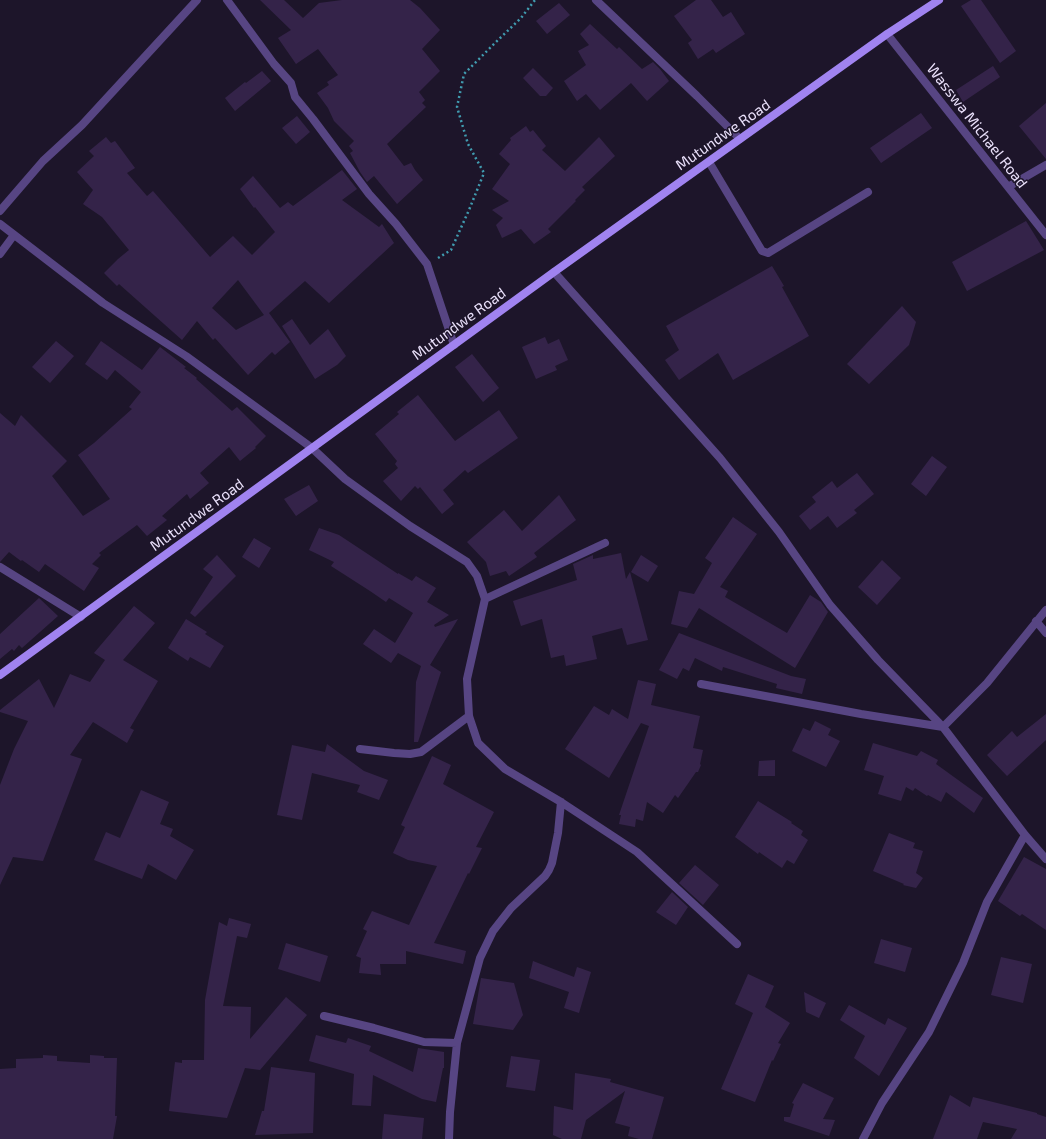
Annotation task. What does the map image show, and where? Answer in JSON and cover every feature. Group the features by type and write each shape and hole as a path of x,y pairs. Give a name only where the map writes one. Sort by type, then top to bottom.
{"main road":[{"name":"Mutundwe Road","path":"0,675 554,272 887,34 939,0"}],"street":[{"path":"0,211 43,161 82,125 197,0"},
{"path":"227,0 274,64 291,83 295,97 369,194 396,224 427,264 454,345"},
{"path":"596,0 740,139"},
{"name":"Wasswa Michael Road","path":"887,34 1046,235"},
{"path":"709,162 762,251 768,253 868,192"},
{"path":"1008,187 1046,165"},
{"path":"0,224 103,303 186,356 312,448 344,479 410,526 467,562 477,576 485,599 467,679 469,716 478,743 505,769 561,802 637,852 737,944"},
{"path":"0,254 14,235"},
{"path":"554,272 720,458 779,532 830,604 878,660 943,727 1025,835 1046,859"},
{"path":"485,599 605,543"},
{"path":"0,567 81,617"},
{"path":"943,727 987,683 1046,610"},
{"path":"1036,621 1046,633"},
{"path":"701,684 861,714 943,727"},
{"path":"360,749 410,754 421,752 469,716"},
{"path":"449,1139 456,1043 480,958 493,931 511,908 545,876 552,863 558,833 561,802"},
{"path":"863,1139 882,1103 929,1032 963,963 987,902 1025,835"},
{"path":"324,1016 424,1042 456,1043"}],"path":[{"path":"427,264 451,250 470,210 484,173 468,144 457,106 464,74 521,18 535,0"}],"building":[{"path":"260,0 284,0 303,18 319,3 342,0 410,0 420,8 440,30 422,49 440,71 419,92 425,100 422,103 426,107 387,144 404,166 411,163 423,180 397,204 374,176 367,182 350,153 353,151 349,146 354,141 334,121 328,108 317,93 329,85 327,82 338,75 318,49 296,64 278,38 291,30"},
{"path":"696,0 711,0 723,17 731,12 745,34 716,53 713,49 698,59 688,43 692,40 674,16"},
{"path":"971,0 981,0 1016,51 1000,63 961,6"},
{"path":"559,3 570,15 547,34 536,21"},
{"path":"590,24 617,49 619,47 642,69 653,62 669,81 647,101 631,83 600,110 586,94 577,101 564,81 586,65 578,51 589,45 580,34"},
{"path":"993,66 1000,77 963,102 956,90"},
{"path":"533,68 553,88 546,96 540,96 523,78"},
{"path":"262,71 271,81 235,111 225,98"},
{"path":"1046,103 1046,159 1019,126"},
{"path":"921,113 932,128 881,163 870,148"},
{"path":"297,116 310,132 296,144 282,128"},
{"path":"526,126 530,132 533,130 546,146 542,150 565,171 599,137 615,156 582,187 585,190 548,229 551,232 534,244 521,229 502,238 496,225 503,218 492,210 509,201 492,189 510,164 499,154 511,140 510,138"},
{"path":"106,137 111,143 115,141 135,168 127,173 147,196 153,191 210,257 233,236 252,255 275,232 240,189 253,176 280,208 288,202 293,206 342,170 357,189 342,200 379,227 382,224 394,243 329,303 305,281 269,313 290,342 275,355 272,352 248,375 215,338 213,340 197,321 182,340 119,284 117,286 104,273 129,250 102,217 83,204 93,190 77,172 94,156 89,151","holes":["238,280 264,315 236,330 212,308"]},
{"path":"1026,221 1044,250 967,291 952,262"},
{"path":"772,266 784,286 782,287 809,336 733,380 718,353 679,380 665,360 679,350 666,326"},
{"path":"902,306 916,322 909,345 869,384 847,364"},
{"path":"292,319 310,345 328,329 346,356 337,365 315,379 282,326"},
{"path":"545,337 548,344 559,339 568,360 555,366 557,370 536,379 522,347"},
{"path":"56,341 74,356 50,383 32,367"},
{"path":"101,341 142,370 160,347 186,367 184,368 197,378 196,379 232,411 237,407 266,436 255,447 256,448 240,461 229,447 200,473 209,483 190,499 187,494 162,516 167,520 147,536 137,525 99,553 101,555 92,564 99,568 84,591 45,564 39,572 9,552 0,562 0,413 15,426 21,415 67,461 52,476 83,516 110,499 78,455 94,443 132,409 129,407 141,392 115,370 107,380 85,364"},
{"path":"472,354 499,388 483,402 455,367"},
{"path":"418,395 455,441 499,410 518,438 468,473 465,470 443,490 454,504 442,514 420,487 418,489 415,486 401,501 383,481 398,468 395,464 397,461 375,434 399,414 397,412"},
{"path":"932,456 947,467 926,496 911,484"},
{"path":"857,473 874,494 854,510 857,513 837,528 828,516 810,530 799,516 816,502 812,497 832,481 837,488"},
{"path":"309,485 318,501 296,516 284,499"},
{"path":"559,495 576,520 534,553 537,557 509,576 506,571 490,576 486,562 467,542 504,510 522,531"},
{"path":"733,517 757,534 720,587 728,591 725,597 787,633 810,595 821,602 828,612 795,668 699,608 687,628 671,624 679,591 694,594 712,563 705,558"},
{"path":"319,528 339,535 398,574 412,581 416,576 436,588 427,602 449,615 434,625 435,627 458,619 430,665 441,672 418,742 414,742 416,682 421,666 398,653 391,663 363,644 374,629 395,643 413,613 389,598 386,602 331,566 334,562 309,550"},
{"path":"254,538 271,548 259,568 242,557"},
{"path":"621,553 626,579 630,572 648,640 627,645 622,628 592,636 597,659 566,666 564,655 551,658 542,619 521,626 513,601 577,580 573,564 593,555 593,559"},
{"path":"217,555 236,576 195,617 190,613 213,577 203,569"},
{"path":"641,555 658,566 648,582 631,572"},
{"path":"882,560 901,578 877,605 858,587"},
{"path":"39,598 58,616 22,648 19,645 14,651 12,649 0,659 0,634"},
{"path":"134,606 155,623 123,660 158,681 130,728 134,730 127,743 93,722 70,755 82,759 43,861 13,857 0,885 0,785 14,749 28,721 0,712 0,710 39,679 54,708 70,674 90,682 105,660 94,653"},
{"path":"186,619 207,632 205,634 224,646 210,668 190,657 188,661 168,648"},
{"path":"679,633 791,676 806,679 802,694 776,688 777,684 723,667 722,671 695,658 689,671 683,668 677,679 659,670"},
{"path":"638,680 656,684 651,705 700,716 693,748 703,750 701,765 698,772 696,772 678,798 675,795 663,813 647,802 643,821 636,819 635,827 619,824 621,815 619,815 649,726 641,723 609,778 565,749 594,706 609,715 612,709 628,719"},
{"path":"1046,714 1046,740 1007,776 987,755 1012,731 1017,737"},
{"path":"815,721 831,729 828,735 840,741 826,767 792,751 803,728 810,731"},
{"path":"873,743 917,756 921,751 938,760 936,764 983,798 974,813 946,792 941,802 928,795 927,796 915,788 913,791 906,787 901,801 878,794 884,776 864,770"},
{"path":"327,744 364,771 388,780 379,800 357,792 360,785 312,773 302,820 277,815 292,745 325,752"},
{"path":"432,756 451,765 443,784 494,812 476,847 482,848 469,874 468,873 434,943 466,951 463,964 406,951 406,964 380,964 381,975 359,973 361,958 356,956 367,931 363,929 372,911 409,925 437,866 408,860 393,853 405,827 401,825"},
{"path":"775,760 775,776 758,776 759,761"},
{"path":"141,790 169,802 160,824 173,829 170,836 194,850 176,880 148,864 142,879 94,860 106,832 120,838"},
{"path":"758,801 792,822 791,823 803,831 801,835 808,840 794,864 787,860 782,868 759,852 758,854 735,837"},
{"path":"889,833 915,843 913,848 923,851 916,873 923,878 916,888 903,885 904,884 873,871"},
{"path":"1024,857 1046,869 1046,930 1022,914 1020,916 998,901"},
{"path":"695,865 719,885 703,905 679,883"},
{"path":"672,892 688,907 676,925 656,912"},
{"path":"229,918 251,924 247,938 237,936 223,1006 251,1007 250,1039 286,997 307,1015 260,1070 245,1068 227,1118 169,1111 175,1062 182,1063 182,1060 204,1060 205,1000 219,922 227,926"},
{"path":"881,939 912,948 905,972 874,963"},
{"path":"286,943 328,956 320,982 278,969"},
{"path":"1001,957 1032,964 1023,1003 991,995"},
{"path":"533,961 574,977 577,967 591,972 579,1013 564,1008 569,992 529,978"},
{"path":"748,974 774,986 765,1007 790,1023 778,1043 781,1044 773,1061 772,1060 755,1102 721,1089 753,1013 735,1004"},
{"path":"481,978 514,983 523,1015 513,1030 473,1024"},
{"path":"804,992 826,1003 819,1018 806,1012"},
{"path":"849,1005 885,1025 888,1018 907,1028 879,1076 854,1058 865,1036 840,1020"},
{"path":"316,1035 346,1043 348,1038 371,1046 369,1051 413,1072 418,1048 444,1052 444,1068 436,1102 422,1099 373,1075 371,1106 352,1105 354,1074 309,1061"},
{"path":"43,1055 57,1056 57,1061 90,1063 90,1055 104,1056 104,1058 117,1058 115,1116 117,1116 113,1139 0,1139 0,1069 16,1068 16,1059 43,1058"},
{"path":"511,1056 540,1060 535,1091 506,1087"},
{"path":"271,1067 315,1073 313,1133 255,1135 262,1111 264,1111"},
{"path":"575,1073 611,1079 610,1082 664,1097 652,1139 639,1139 628,1136 630,1127 615,1123 625,1091 586,1120 581,1139 562,1139 553,1135 554,1106 573,1110"},
{"path":"803,1083 834,1098 823,1119 835,1120 829,1136 784,1121 784,1117 790,1117 794,1104 792,1103"},
{"path":"950,1095 970,1107 973,1097 1037,1113 1046,1117 1046,1139 1011,1139 1017,1129 983,1122 977,1139 933,1139"},
{"path":"384,1114 424,1118 422,1139 382,1139"}]}
